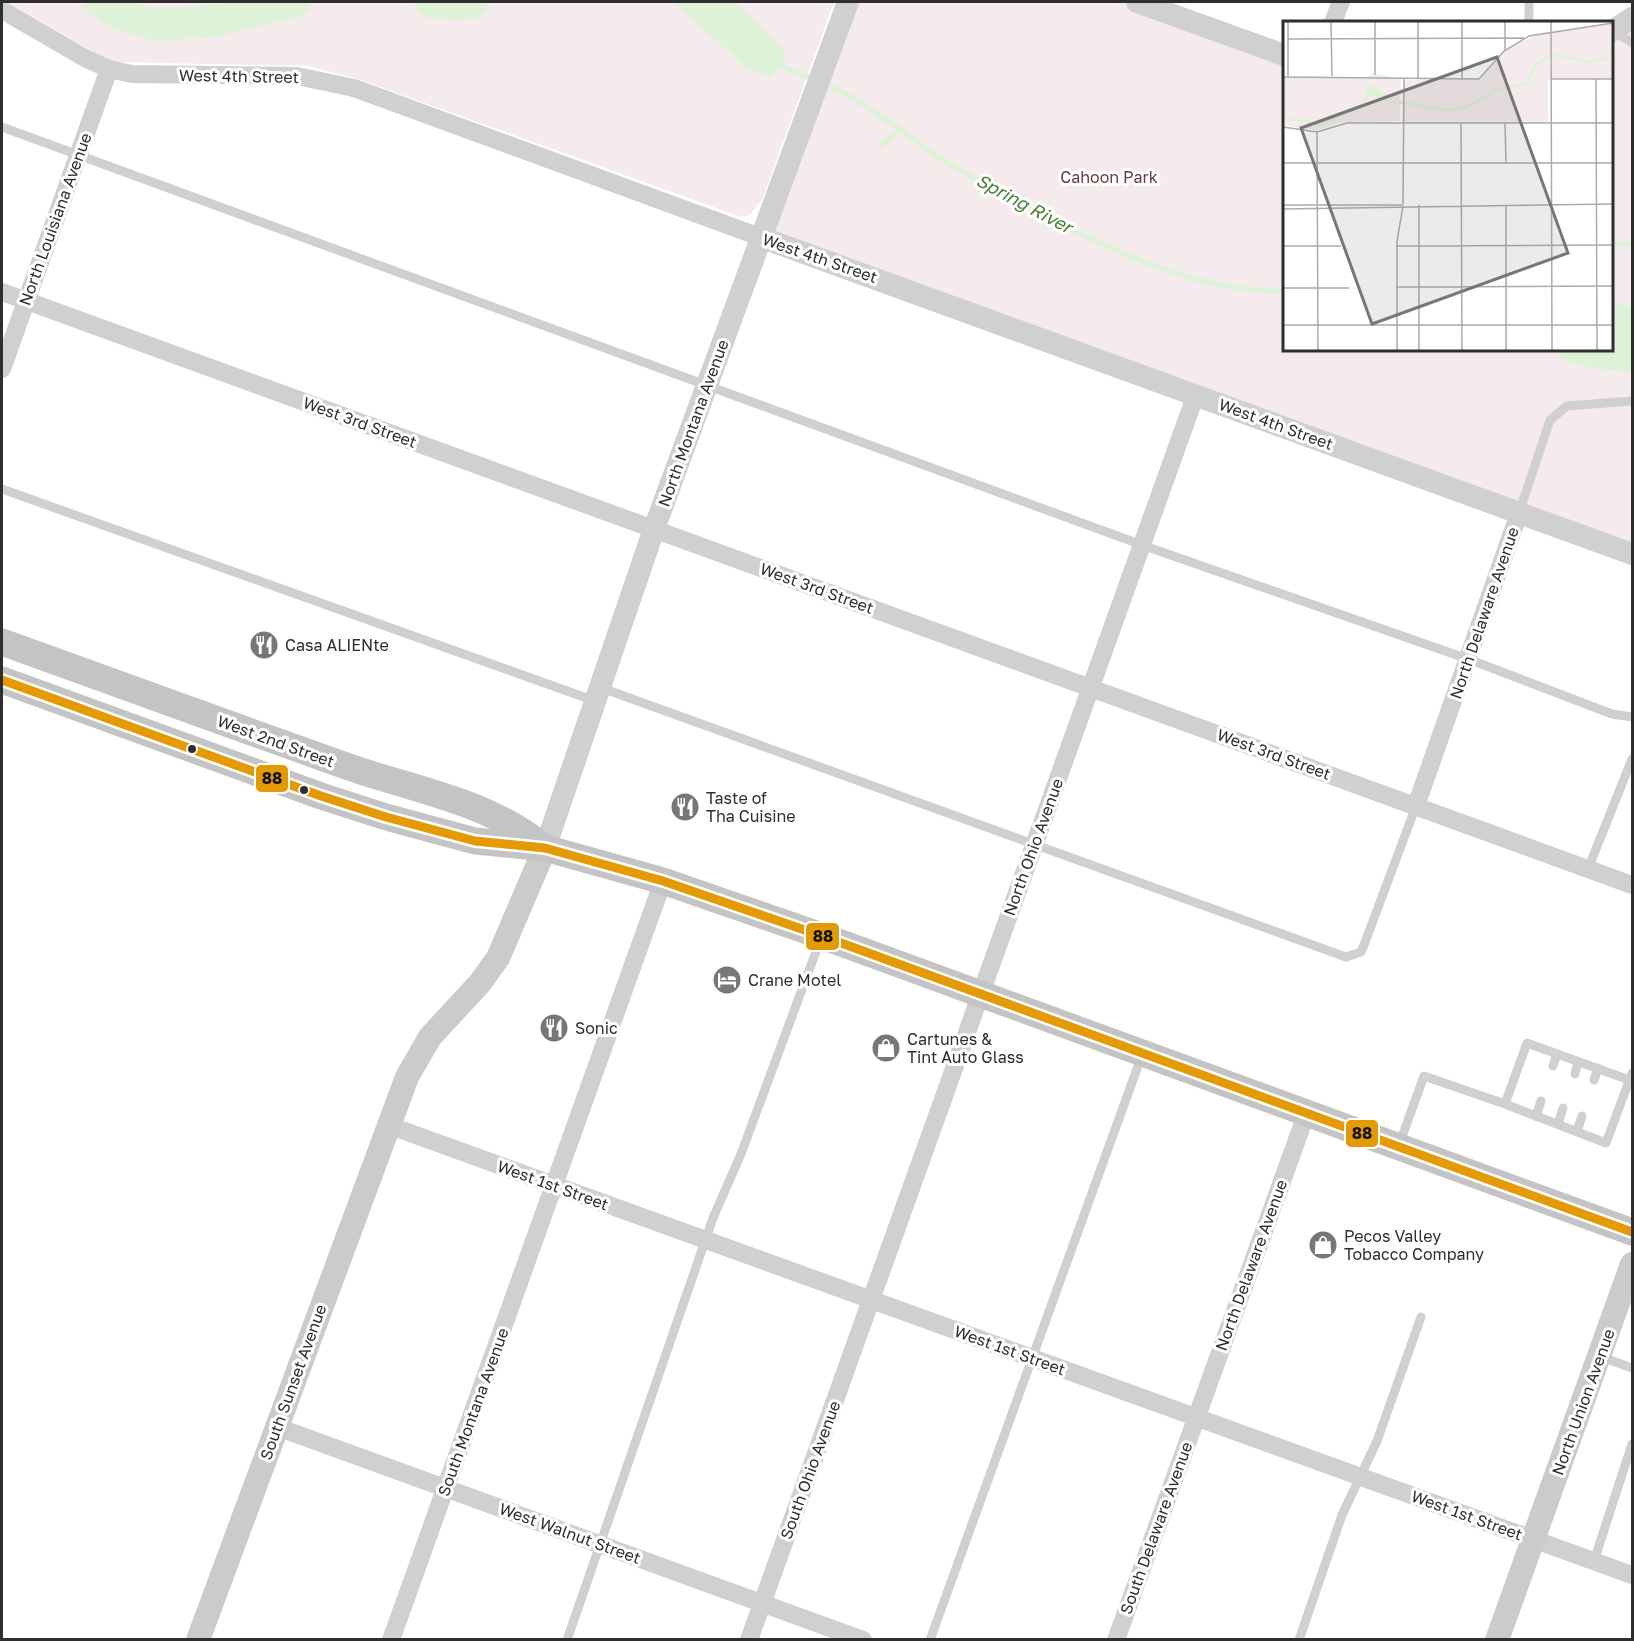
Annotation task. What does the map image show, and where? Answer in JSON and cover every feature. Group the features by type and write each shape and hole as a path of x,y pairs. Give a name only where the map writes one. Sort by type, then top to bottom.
{"main road":[{"name":"West 2nd Street","path":"2,642 352,768 490,813 523,829 545,848"},
{"name":"West 2nd Street","path":"2,680 321,796 425,829 503,846 545,848 663,881 981,993 1632,1232"},
{"name":"South Sunset Avenue","path":"198,1640 388,1125 408,1077 424,1046 439,1026 480,983 498,958 545,848"},
{"name":"North Union Avenue","path":"1497,1640 1632,1264"}],"street":[{"name":"North Montana Avenue","path":"545,848 654,529 848,2"},
{"path":"1137,2 1283,55"},
{"path":"1333,21 1341,2"},
{"name":"West 4th Street","path":"2,10 109,69 150,74 297,76 334,83 1632,554"},
{"path":"1613,30 1632,18"},
{"name":"North Louisiana Avenue","path":"2,369 109,69"},
{"name":"West 3rd Street","path":"2,292 1632,885"},
{"name":"North Ohio Avenue","path":"872,1300 1196,394"},
{"name":"North Delaware Avenue","path":"1416,806 1519,513"},
{"path":"555,1185 663,881"},
{"name":"North Delaware Avenue","path":"1195,1417 1307,1112"},
{"name":"West 1st Street","path":"388,1125 1632,1575"},
{"name":"South Montana Avenue","path":"391,1640 555,1185"},
{"name":"South Ohio Avenue","path":"749,1640 872,1300"},
{"name":"South Delaware Avenue","path":"1116,1640 1195,1417"},
{"name":"West Walnut Street","path":"277,1427 863,1640"}],"lane":[{"path":"1528,2 1529,21"},
{"path":"1613,32 1632,43"},
{"path":"2,127 707,383 1142,545 1468,659 1612,714 1632,717"},
{"name":"North Delaware Avenue","path":"1519,513 1550,420 1568,406 1632,401"},
{"path":"2,489 1034,846 1335,954 1353,956 1361,952 1416,806"},
{"path":"1588,868 1632,759"},
{"path":"567,1640 705,1240 741,1154 822,936"},
{"path":"1399,1146 1424,1076 1606,1143 1632,1078 1578,1062 1527,1043 1505,1104"},
{"path":"930,1640 1143,1052"},
{"path":"1553,1066 1557,1054"},
{"path":"1575,1074 1578,1062"},
{"path":"1594,1080 1598,1068"},
{"path":"1536,1116 1541,1101"},
{"path":"1558,1124 1563,1108"},
{"path":"1577,1131 1582,1116"},
{"path":"1299,1640 1342,1515 1377,1441 1421,1317"},
{"path":"1599,1356 1632,1368"},
{"path":"1594,1561 1632,1444"}],"green space":[{"path":"7,2 834,2 762,200 750,215 741,217 361,80 308,66 115,62"},
{"name":"Cahoon Park","path":"849,2 1137,2 1283,55 1283,351 1613,351 1613,30 1632,18 1632,554 760,237"}],"shaded area":[{"path":"673,2 735,2 784,51 783,67 769,77 747,68"},
{"path":"1613,301 1632,307 1632,372 1591,368 1561,359 1558,351 1613,351"}],"waterway":[{"name":"Spring River","path":"100,2 125,16 156,25 214,21 294,2"},
{"name":"Spring River","path":"431,2 459,4 472,2"},
{"name":"Spring River","path":"783,67 815,80"},
{"name":"Spring River","path":"824,83 870,109 967,174 1100,243 1159,268 1190,278 1252,290 1283,291"},
{"path":"881,145 900,130"},
{"name":"Spring River","path":"1613,243 1632,245"}],"transit line":[{"name":"88","path":"2,680 321,796 386,817 475,841 545,848 663,881 822,936 1632,1232"}],"place":[{"name":"Casa ALIENte","path":"264,645"},
{"name":"Taste of Tha Cuisine","path":"685,807"},
{"name":"Crane Motel","path":"727,980"},
{"name":"Sonic","path":"554,1028"},
{"name":"Cartunes & Tint Auto Glass","path":"886,1048"},
{"name":"Pecos Valley Tobacco Company","path":"1323,1245"}]}
